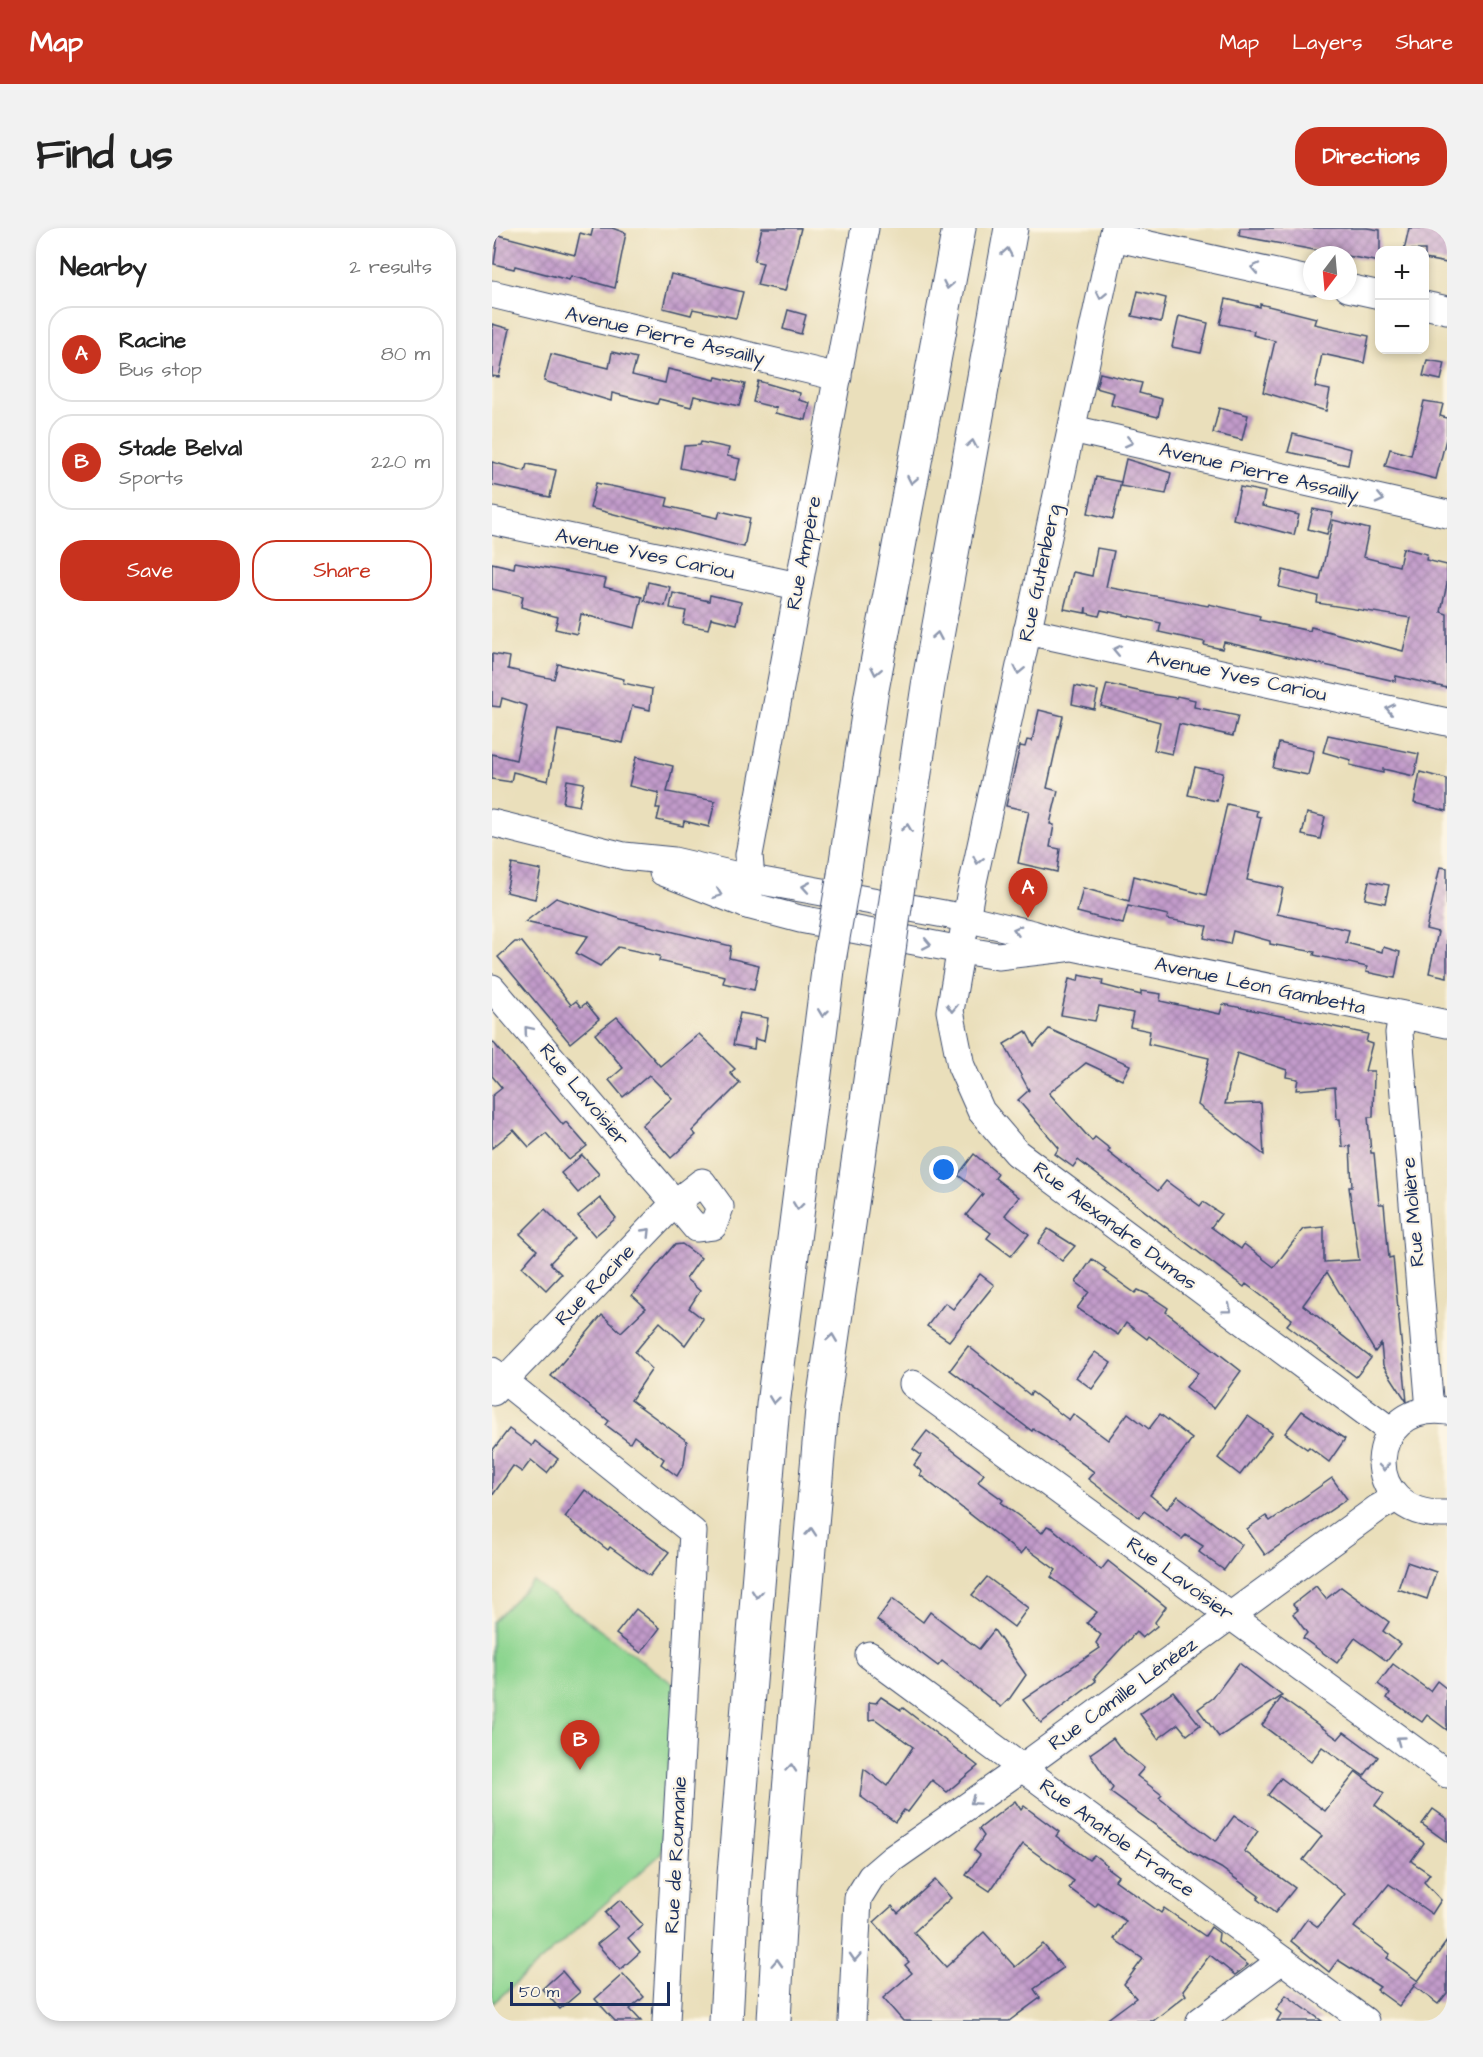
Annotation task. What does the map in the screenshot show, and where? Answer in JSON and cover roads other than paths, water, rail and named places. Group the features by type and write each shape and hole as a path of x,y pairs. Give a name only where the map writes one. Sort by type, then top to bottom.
{"highway":[{"path":"726,2021 734,1874 773,1405 830,955 871,695 959,228"},
{"path":"774,2021 782,1872 822,1409 928,686 1011,228"}],"street":[{"name":"Rue Ampère","path":"751,879 749,855 865,228"},
{"path":"1114,233 1303,279"},
{"name":"Rue Gutenberg","path":"966,918 1114,233"},
{"path":"1357,290 1375,294"},
{"name":"Avenue Pierre Assailly","path":"492,294 838,377"},
{"path":"1429,306 1447,310"},
{"name":"Avenue Pierre Assailly","path":"1072,429 1447,514"},
{"name":"Avenue Yves Cariou","path":"492,521 798,586"},
{"name":"Avenue Yves Cariou","path":"1028,631 1447,722"},
{"name":"Avenue Léon Gambetta","path":"492,823 624,856 747,905 800,919 998,956 1073,947"},
{"name":"Avenue Léon Gambetta","path":"624,856 674,861 751,879 966,918 1013,928 1073,947 1447,1024"},
{"path":"747,905 751,879"},
{"path":"961,950 966,918"},
{"name":"Rue Alexandre Dumas","path":"961,950 950,1011 961,1066 981,1111 1017,1153 1391,1431"},
{"name":"Rue Lavoisier","path":"492,988 696,1228 713,1226 720,1207 702,1182"},
{"name":"Rue Molière","path":"1402,1015 1400,1045 1429,1398 1440,1410"},
{"name":"Rue Racine","path":"496,1381 675,1203 702,1182"},
{"name":"Rue de Roumanie","path":"496,1381 693,1532 666,2021"},
{"name":"Rue Lavoisier","path":"912,1384 1447,1774"},
{"path":"1440,1410 1417,1412 1403,1420 1391,1431 1384,1448 1382,1466 1386,1483 1396,1498 1411,1509 1429,1515 1447,1514"},
{"name":"Rue Camille Lénéez","path":"852,2021 858,1899 871,1877 891,1859 1022,1767 1378,1508 1396,1498"},
{"name":"Rue Anatole France","path":"869,1655 1365,2021"},
{"path":"1200,2021 1282,1960"}],"place":[{"name":"Racine","path":"1028,918"},
{"name":"Stade Belval","path":"580,1770"}]}
